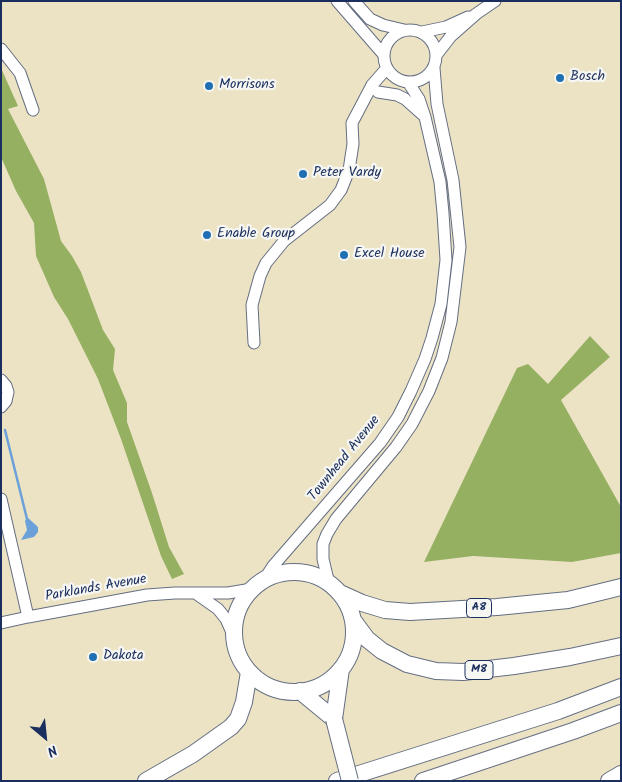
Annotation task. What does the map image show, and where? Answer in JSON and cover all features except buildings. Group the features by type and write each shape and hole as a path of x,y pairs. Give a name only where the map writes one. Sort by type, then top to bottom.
{"highway":[{"path":"297,572 308,574 334,588 346,601 353,620 352,646 348,658 341,669 323,684 300,692 289,692 272,688 249,672 239,655 234,637 235,624 238,611 244,599 258,585 274,576 297,572"},
{"name":"A8","path":"334,588 362,603 385,610 410,612 497,607 568,600 621,587"},
{"name":"M8","path":"353,620 367,639 382,651 407,664 436,671 463,672 514,666 621,646"},
{"path":"341,669 334,719 350,781"},
{"path":"146,781 193,754 231,727 238,719 244,702 249,672"},
{"path":"337,781 558,711 621,687"},
{"path":"300,692 318,704 334,719"},
{"path":"423,781 573,731 621,712"},
{"path":"609,781 621,774"}],"street":[{"path":"337,1 384,55"},
{"path":"354,1 370,19 383,25 404,30"},
{"path":"334,588 323,559 323,544 327,534 336,519 396,447 412,424 442,358 451,322 460,247 453,180 437,104 434,68 437,54 451,36 476,14 495,1"},
{"path":"422,32 446,27 476,14"},
{"path":"404,81 392,75 387,68 384,55 386,46 396,33 413,29 422,32 432,41 437,54"},
{"path":"1,49 20,73 33,110"},
{"path":"254,344 252,305 260,276 266,264 284,241 330,205 341,190 349,170 352,123 372,85 387,68"},
{"path":"365,99 404,81 423,79 434,68"},
{"name":"Townhead Avenue","path":"258,585 380,443 398,417 425,359 441,304 446,260 440,182 420,100 404,81"},
{"path":"378,92 397,95 405,99 425,116"},
{"path":"1,380 8,392 6,401 1,407"},
{"path":"1,500 28,616"},
{"name":"Parklands Avenue","path":"1,623 28,616 148,595 228,593 258,585"},
{"path":"196,594 218,609 226,619 234,637"}],"green space":[{"path":"1,68 18,106 8,109 44,179 61,241 81,272 103,330 115,349 113,370 127,403 127,422 169,547 184,574 172,579 161,556 121,439 98,379 68,319 54,297 36,256 34,223 16,191 1,157"},
{"path":"590,336 610,357 561,400 621,507 621,553 572,562 473,556 424,562 517,368 528,364 548,384"}],"water":[{"path":"27,517 38,527 38,532 34,537 21,540 27,530 25,521"}],"waterway":[{"path":"5,430 27,519"}],"place":[{"name":"Bosch","path":"560,78"},
{"name":"Morrisons","path":"209,86"},
{"name":"Peter Vardy","path":"303,174"},
{"name":"Enable Group","path":"207,235"},
{"name":"Excel House","path":"344,255"},
{"name":"Dakota","path":"93,657"}]}
